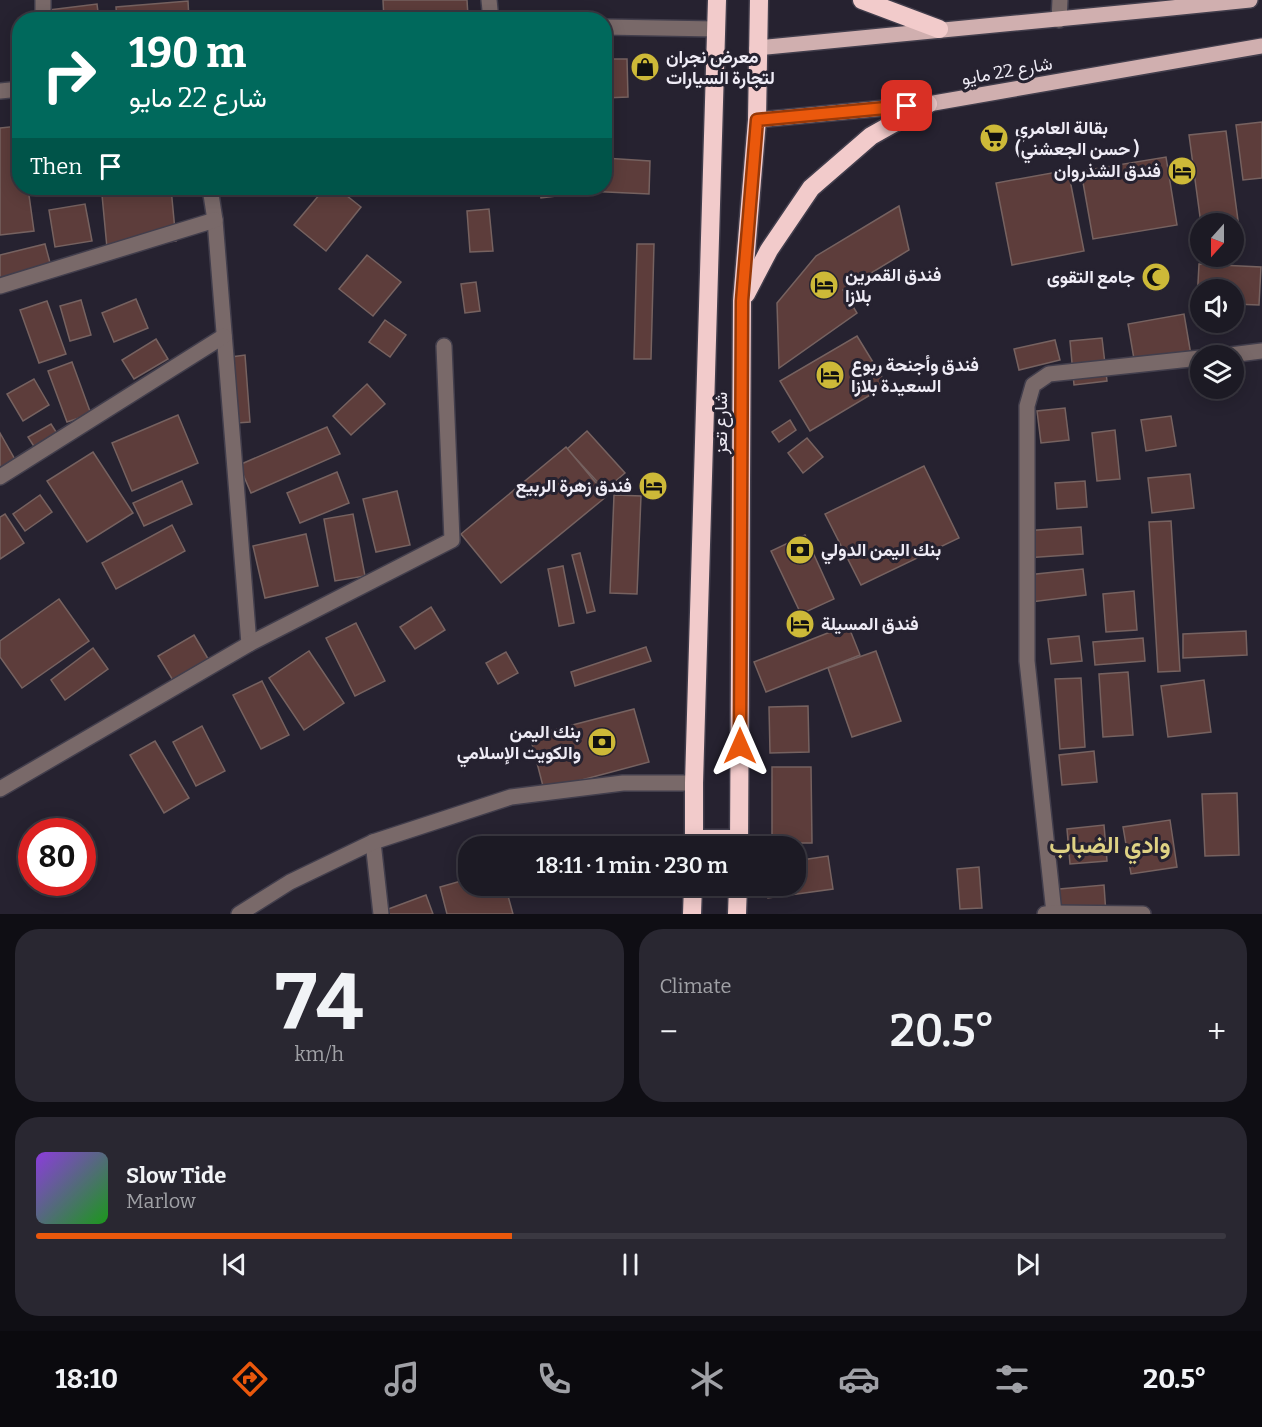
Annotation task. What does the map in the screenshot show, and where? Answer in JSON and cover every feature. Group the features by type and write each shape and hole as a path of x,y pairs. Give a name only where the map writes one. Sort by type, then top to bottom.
{"highway":[{"name":"شارع تعز","path":"695,836 694,783 717,0"},
{"name":"شارع تعز","path":"740,836 742,301 757,120 759,0"},
{"path":"862,0 939,29"},
{"path":"742,301 769,250 811,188 871,136 928,104"},
{"path":"692,914 693,896"},
{"path":"737,914 738,896"}],"main road":[{"path":"757,48 1250,0"},
{"name":"شارع 22 مايو","path":"757,120 928,104 1262,46"}],"street":[{"path":"1059,20 1060,0"},
{"path":"612,27 716,29"},
{"path":"211,195 249,644"},
{"path":"0,286 215,220"},
{"path":"0,477 224,336"},
{"path":"0,789 249,644 452,540 444,346"},
{"path":"1244,353 1262,351"},
{"path":"1143,914 1049,913 1027,661 1027,406 1033,385 1049,374 1190,359"},
{"path":"239,914 290,882 373,842 511,797 623,783 694,783"},
{"path":"373,842 381,914"}],"building":[{"path":"383,0 467,0 468,12 384,12"},
{"path":"188,1 189,12 116,12 116,7"},
{"path":"97,4 98,12 41,12"},
{"path":"612,59 627,59 628,97 612,98"},
{"path":"1262,122 1262,178 1243,180 1236,125"},
{"path":"12,127 12,195 29,195 34,231 0,235 0,128"},
{"path":"1226,131 1237,213 1200,213 1189,135"},
{"path":"1166,157 1177,225 1093,239 1081,171"},
{"path":"612,159 650,161 649,194 612,192"},
{"path":"1068,170 1084,251 1012,265 996,183"},
{"path":"102,195 172,195 176,241 107,248"},
{"path":"319,195 346,195 361,207 326,251 294,225"},
{"path":"540,195 564,195 541,198"},
{"path":"85,204 92,241 55,247 49,210"},
{"path":"899,206 909,250 843,290 857,313 779,368 777,303 816,256"},
{"path":"489,209 493,251 470,252 467,211"},
{"path":"45,244 53,274 0,287 0,255"},
{"path":"637,244 654,244 651,359 634,359"},
{"path":"367,255 401,282 373,316 339,289"},
{"path":"1199,267 1261,267 1259,305 1244,304 1244,279 1198,279"},
{"path":"476,282 480,311 465,313 461,284"},
{"path":"136,299 148,328 114,342 102,313"},
{"path":"81,300 91,335 70,341 60,306"},
{"path":"47,301 66,354 39,363 20,310"},
{"path":"1184,314 1190,355 1135,365 1128,324"},
{"path":"385,320 406,335 390,357 369,342"},
{"path":"857,336 887,385 810,431 780,381"},
{"path":"1102,338 1107,381 1074,385 1070,341"},
{"path":"156,339 168,359 134,379 122,360"},
{"path":"1055,340 1060,360 1019,370 1014,349"},
{"path":"245,355 250,422 237,423 231,357"},
{"path":"72,362 91,414 67,422 48,371"},
{"path":"34,379 49,405 23,421 7,394"},
{"path":"367,384 385,404 351,435 333,416"},
{"path":"1065,408 1069,440 1041,443 1037,411"},
{"path":"178,415 198,463 132,491 112,443"},
{"path":"1171,416 1176,446 1146,451 1141,420"},
{"path":"790,420 796,430 779,442 772,432"},
{"path":"51,424 58,435 35,448 28,437"},
{"path":"327,427 340,454 251,493 239,465"},
{"path":"1115,430 1120,479 1097,481 1092,433"},
{"path":"587,431 625,473 605,490 567,449"},
{"path":"0,433 17,463 0,472"},
{"path":"807,438 823,457 803,473 788,453"},
{"path":"566,447 607,496 501,583 461,534"},
{"path":"93,452 133,513 87,542 47,481"},
{"path":"924,466 959,538 861,585 825,514"},
{"path":"337,472 349,503 300,523 287,493"},
{"path":"1190,474 1194,508 1152,513 1148,478"},
{"path":"182,481 192,504 144,526 133,503"},
{"path":"1085,481 1087,507 1057,509 1055,483"},
{"path":"397,491 410,545 376,552 363,499"},
{"path":"40,495 52,512 25,531 13,514"},
{"path":"614,495 641,496 637,594 610,593"},
{"path":"5,514 24,543 0,559 0,517"},
{"path":"353,514 365,576 335,581 324,519"},
{"path":"1171,521 1180,671 1158,672 1149,522"},
{"path":"172,525 185,551 116,589 102,563"},
{"path":"1081,527 1083,554 1025,558 1023,531"},
{"path":"306,534 318,586 265,598 253,546"},
{"path":"805,535 834,599 801,614 771,551"},
{"path":"580,553 595,611 587,613 572,555"},
{"path":"563,566 574,623 559,626 548,569"},
{"path":"1083,569 1086,595 1031,602 1027,575"},
{"path":"1134,591 1137,630 1106,632 1103,594"},
{"path":"59,599 89,641 22,688 0,657 0,641"},
{"path":"431,607 445,630 415,649 400,627"},
{"path":"356,623 385,681 355,696 326,638"},
{"path":"848,625 860,655 766,692 754,662"},
{"path":"1246,631 1247,655 1183,658 1183,634"},
{"path":"194,635 210,662 174,682 158,656"},
{"path":"1079,636 1082,661 1051,664 1048,639"},
{"path":"1143,638 1145,661 1095,665 1093,642"},
{"path":"646,647 651,661 575,686 571,672"},
{"path":"93,648 108,669 65,700 51,680"},
{"path":"309,651 344,703 304,730 269,678"},
{"path":"876,651 901,721 852,737 828,668"},
{"path":"506,652 518,673 498,684 486,663"},
{"path":"1128,672 1133,735 1103,737 1099,674"},
{"path":"1081,678 1085,747 1060,749 1055,679"},
{"path":"1204,680 1211,732 1168,737 1161,686"},
{"path":"262,681 289,735 261,749 233,695"},
{"path":"808,706 809,752 770,753 769,707"},
{"path":"634,709 649,762 544,790 530,736"},
{"path":"202,726 225,771 196,786 173,742"},
{"path":"155,741 189,798 164,813 130,755"},
{"path":"1094,751 1097,782 1062,785 1059,755"},
{"path":"772,767 811,767 812,843 806,843 806,836 772,836"},
{"path":"1237,793 1239,855 1205,856 1202,794"},
{"path":"1170,820 1177,867 1131,874 1123,827"},
{"path":"1104,825 1107,861 1070,864 1067,829"},
{"path":"828,856 833,889 806,893 806,859"},
{"path":"979,867 982,908 960,909 957,869"},
{"path":"458,882 458,896 508,896 513,914 447,914 440,887"},
{"path":"1104,885 1106,914 1050,914 1048,890"},
{"path":"426,895 433,914 384,914 383,911"}],"place":[{"name":"معرض نجران لتجارة السيارات","path":"645,67"},
{"name":"بقالة العامري (حسن الجعشني )","path":"994,138"},
{"name":"فندق الشذروان","path":"1182,171"},
{"name":"جامع التقوى","path":"1156,277"},
{"name":"فندق القمرين بلازا","path":"824,285"},
{"name":"فندق وأجنحة ربوع السعيدة بلازا","path":"830,375"},
{"name":"فندق زهرة الربيع","path":"653,486"},
{"name":"بنك اليمن الدولي","path":"800,550"},
{"name":"فندق المسيلة","path":"800,624"},
{"name":"بنك اليمن والكويت الإسلامي","path":"602,742"}],"district":[{"name":"وادي الضباب","path":"1110,845"}],"route":[{"path":"740,746 742,301 757,120 907,106"}]}
